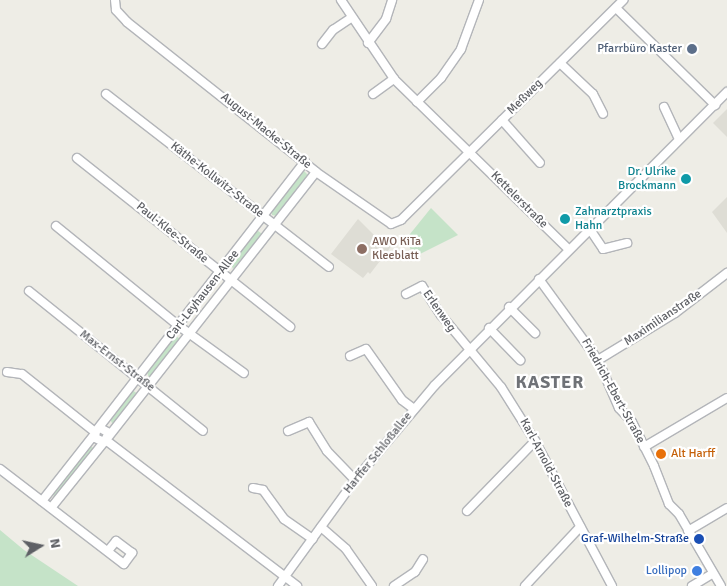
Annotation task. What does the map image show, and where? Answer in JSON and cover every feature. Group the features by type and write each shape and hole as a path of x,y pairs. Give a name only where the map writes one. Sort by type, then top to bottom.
{"street":[{"name":"August-Macke-Straße","path":"115,0 116,10 127,22 316,172 391,224 401,220 426,194"},
{"name":"Kettelerstraße","path":"341,0 351,18 394,79 568,249"},
{"path":"368,43 386,19 392,0"},
{"path":"417,102 441,78 461,49 479,0"},
{"name":"Meßweg","path":"426,194 623,0"},
{"path":"616,8 715,105"},
{"path":"322,44 333,30 351,18"},
{"path":"560,63 593,94 604,114"},
{"path":"373,94 394,79"},
{"name":"Harffer Schloßallee","path":"278,586 355,480 414,409 468,349 727,92"},
{"name":"Käthe-Kollwitz-Straße","path":"106,94 328,267"},
{"path":"664,107 679,139"},
{"path":"502,120 540,163"},
{"name":"Paul-Klee-Straße","path":"77,158 290,327"},
{"name":"Carl-Leyhausen-Allee","path":"42,501 140,378 305,162"},
{"name":"Carl-Leyhausen-Allee","path":"51,508 316,172"},
{"path":"56,226 180,326 244,373"},
{"path":"589,228 604,249 627,243"},
{"name":"Maximilianstraße","path":"598,360 674,313 727,273"},
{"name":"Friedrich-Ebert-Straße","path":"539,279 598,360 619,408 632,422 660,487 721,586"},
{"name":"Erlenweg","path":"406,294 422,286 468,349"},
{"name":"Max-Ernst-Straße","path":"29,292 140,378 203,431"},
{"path":"509,307 535,333"},
{"path":"489,328 520,360"},
{"path":"350,356 366,349 402,400 414,409"},
{"name":"Karl-Arnold-Straße","path":"468,349 501,388 535,441 612,586"},
{"path":"7,372 22,374 97,432 98,442 106,440"},
{"path":"644,447 727,398"},
{"path":"288,431 309,422 327,451 355,480"},
{"path":"97,432 107,430 106,440"},
{"path":"106,440 297,586"},
{"path":"466,511 535,441"},
{"path":"0,469 108,552"},
{"path":"253,488 263,490 284,519 313,539"},
{"path":"688,531 727,508"},
{"path":"321,527 346,549 372,586"},
{"path":"525,586 580,527"},
{"path":"396,585 415,572 423,559"},
{"path":"692,586 712,574"}],"shaded area":[{"path":"727,109 727,137 713,123"},
{"path":"727,197 727,233 712,212"},
{"name":"AWO KiTa Kleeblatt","path":"358,219 377,238 379,236 393,244 370,274 368,272 363,278 331,254"}],"green space":[{"path":"304,171 308,175 277,216 272,215 272,210"},
{"path":"431,208 458,235 414,257 406,239"},
{"path":"257,230 262,234 233,269 231,264"},
{"path":"175,336 181,339 149,378 147,372"},
{"path":"132,390 138,394 115,424 112,423 110,419"},
{"path":"89,446 94,448 54,498 53,493"},
{"path":"0,530 24,550 78,586 0,586"}],"place":[{"name":"Pfarrbüro Kaster","path":"692,49"},
{"name":"Dr. Ulrike Brockmann","path":"686,179"},
{"name":"Zahnarztpraxis Hahn","path":"565,219"},
{"name":"AWO KiTa Kleeblatt","path":"362,249"},
{"name":"Alt Harff","path":"661,454"},
{"name":"Graf-Wilhelm-Straße","path":"699,539"},
{"name":"Lollipop","path":"697,571"}],"district":[{"name":"KASTER","path":"550,382"}]}
